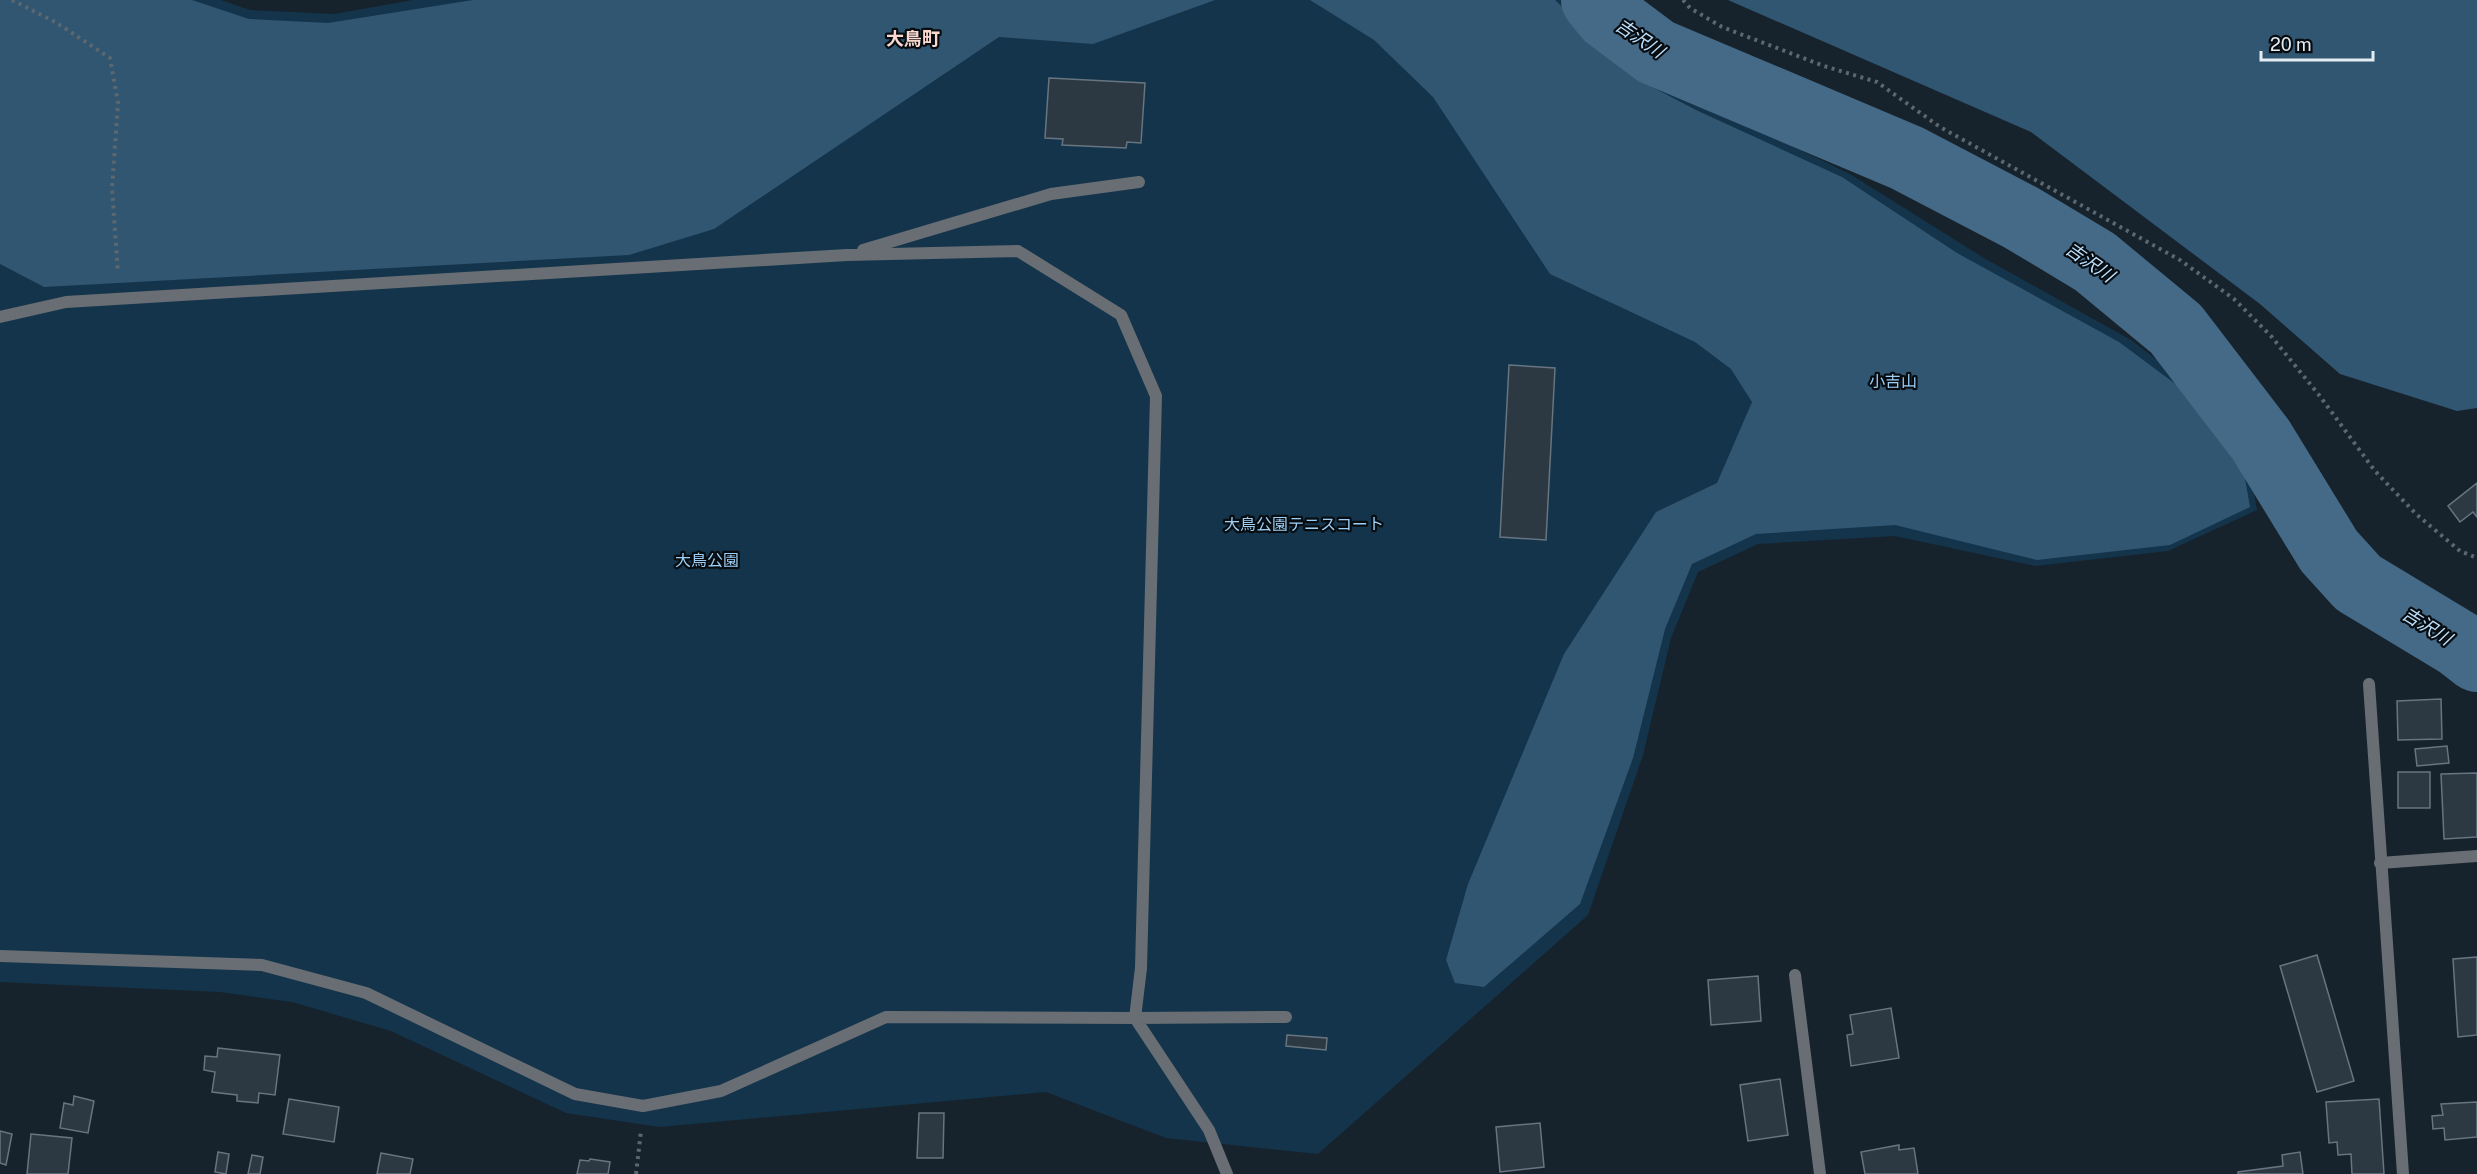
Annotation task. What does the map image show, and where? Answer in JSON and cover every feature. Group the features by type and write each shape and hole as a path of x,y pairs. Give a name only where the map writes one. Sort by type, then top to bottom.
{"street":[{"path":"847,255 1051,194 1138,182"},
{"path":"0,317 66,302 119,298 847,255 1018,251 1121,315 1156,396 1141,968 1134,1018 1209,1130 1227,1174"},
{"path":"2369,684 2403,1174"},
{"path":"2380,863 2477,856"},
{"path":"0,956 262,965 366,993 575,1094 643,1106 721,1091 886,1017 1286,1017"},
{"path":"1795,975 1820,1174"}],"path":[{"path":"12,0 57,23 110,58 118,103 112,189 119,298"},
{"path":"1683,0 1690,8 1722,27 1824,66 1877,82 1940,127 2180,260 2234,299 2271,336 2319,395 2375,471 2416,514 2460,551 2477,558"},
{"path":"636,1174 643,1106"}],"green space":[{"name":"大鳥公園","path":"0,0 221,0 250,10 334,14 413,0 1568,0 1645,75 1850,174 1984,258 2131,340 2205,397 2247,456 2257,510 2168,551 2035,566 1895,536 1758,544 1698,572 1671,638 1643,755 1588,915 1318,1154 1166,1138 1046,1092 659,1127 566,1113 391,1031 292,1002 220,992 0,982"},
{"path":"0,0 192,0 249,19 328,23 473,0 1215,0 1093,44 999,37 714,229 629,255 44,287 0,264"},
{"name":"小吉山","path":"1310,0 1555,0 1635,78 1696,110 1842,177 1957,253 2119,342 2197,400 2241,456 2250,507 2170,545 2037,560 1895,525 1756,534 1692,564 1665,629 1633,758 1580,904 1484,987 1455,983 1446,960 1468,884 1564,654 1656,512 1717,483 1752,402 1731,369 1695,342 1550,274 1433,97 1374,40"},
{"path":"1728,0 2477,0 2477,408 2457,411 2340,374 2260,304 2031,132"}],"building":[{"path":"1049,78 1145,83 1141,143 1127,142 1126,148 1062,145 1063,139 1045,138"},
{"path":"1509,365 1555,368 1546,540 1500,537"},
{"path":"2477,483 2477,517 2473,512 2460,522 2448,506"},
{"path":"2441,699 2442,739 2398,740 2397,701"},
{"path":"2447,746 2449,763 2417,766 2415,749"},
{"path":"2398,772 2430,772 2430,808 2398,808"},
{"path":"2477,773 2477,837 2444,839 2441,774"},
{"path":"2317,955 2354,1081 2317,1092 2280,966"},
{"path":"2477,957 2477,1035 2458,1037 2453,959"},
{"path":"1758,976 1761,1021 1711,1025 1708,980"},
{"path":"1891,1008 1899,1058 1851,1066 1847,1035 1853,1034 1850,1015"},
{"path":"1287,1035 1327,1038 1326,1050 1286,1046"},
{"path":"218,1048 280,1055 275,1095 259,1093 258,1103 237,1101 237,1095 212,1092 215,1072 204,1070 205,1056 217,1057"},
{"path":"1780,1079 1788,1135 1748,1141 1740,1085"},
{"path":"74,1096 94,1101 88,1133 60,1128 64,1103 73,1105"},
{"path":"289,1099 339,1107 334,1142 283,1134"},
{"path":"2379,1099 2384,1174 2352,1174 2351,1154 2338,1155 2337,1142 2329,1143 2326,1102"},
{"path":"2477,1102 2477,1137 2445,1140 2444,1128 2433,1129 2432,1116 2443,1115 2441,1104"},
{"path":"919,1113 944,1113 943,1158 917,1158"},
{"path":"1540,1123 1544,1167 1500,1172 1496,1127"},
{"path":"0,1131 12,1134 6,1165 0,1163"},
{"path":"31,1134 72,1138 68,1174 27,1174"},
{"path":"1899,1145 1899,1150 1914,1148 1918,1174 1865,1174 1861,1152"},
{"path":"218,1152 229,1154 226,1174 215,1172"},
{"path":"2300,1152 2303,1174 2238,1174 2238,1172 2283,1166 2282,1155"},
{"path":"381,1153 413,1159 410,1174 377,1174"},
{"path":"252,1155 263,1157 260,1174 248,1174"},
{"path":"590,1159 610,1162 608,1174 577,1174 580,1160 589,1161"}],"waterway":[{"name":"吉沢川","path":"1595,0 1608,16 1656,52 1907,158 2020,217 2095,262 2176,329 2261,440 2329,551 2358,583 2459,644 2477,658"}],"district":[{"name":"大鳥町","path":"913,38"}],"park label":[{"name":"大鳥公園テニスコート","path":"1304,524"}]}
